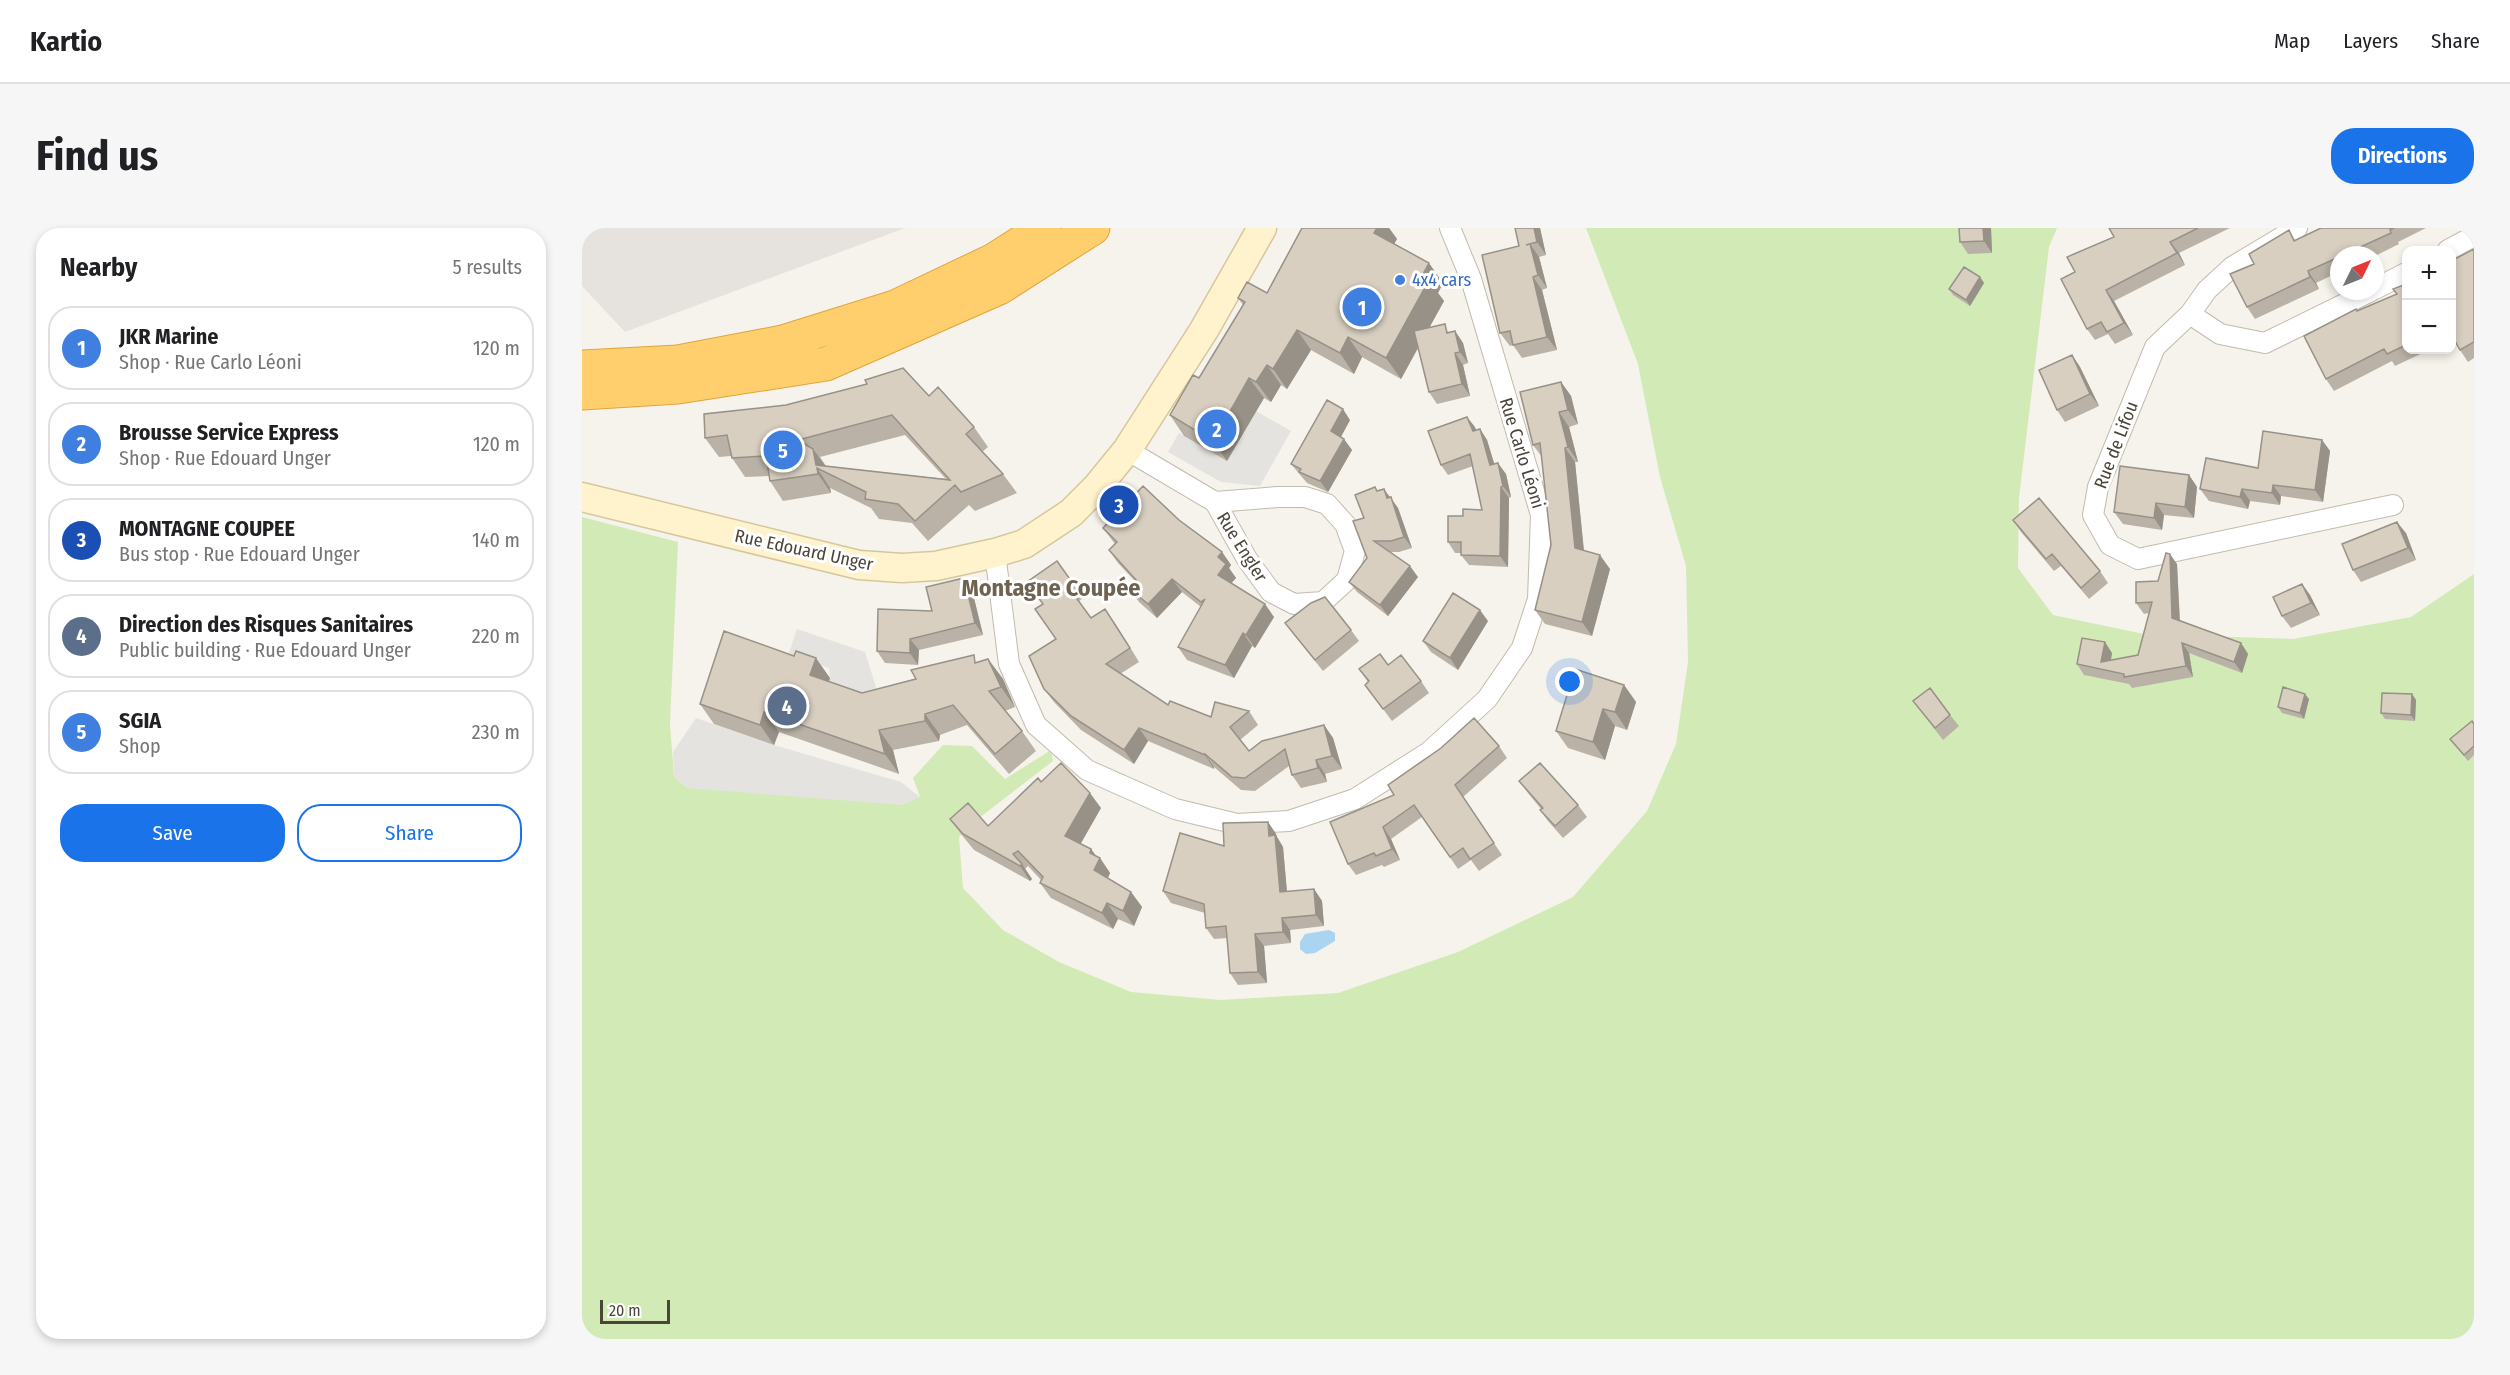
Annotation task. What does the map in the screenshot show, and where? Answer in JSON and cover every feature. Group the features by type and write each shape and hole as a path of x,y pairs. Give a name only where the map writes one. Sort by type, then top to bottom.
{"highway":[{"path":"582,367 678,362 783,342 895,308 994,260 1044,228"},
{"path":"582,393 678,387 826,364 999,288 1093,228"}],"street":[{"name":"Rue Edouard Unger","path":"582,497 859,565 902,568 936,566 1024,544 1071,513 1096,488 1127,450 1204,330 1262,228"},
{"name":"Rue Carlo Léoni","path":"995,553 1009,664 1036,725 1087,770 1174,809 1236,824 1288,821 1355,799 1429,753 1487,699 1522,648 1538,598 1541,515 1470,279 1450,228"},
{"name":"Rue de Lifou","path":"2297,228 2232,267 2207,290 2190,314 2155,347 2098,487 2093,515 2110,545 2138,559 2393,505"},
{"path":"2455,246 2474,236"},
{"path":"2384,284 2402,275"},
{"path":"2190,314 2220,334 2265,343 2353,300"},
{"name":"Rue Engler","path":"1127,450 1215,502 1247,559 1271,592 1293,604 1323,602 1347,580 1355,551 1345,524 1327,504 1296,497 1215,502"}],"shaded area":[{"path":"582,228 905,228 625,332 582,286"},
{"path":"1256,411 1291,431 1260,486 1221,482 1168,452 1179,433 1227,461"},
{"path":"797,629 865,652 885,716 824,695 830,678 829,668 789,653"},
{"path":"696,718 774,745 901,782 920,797 902,805 688,788 674,777 673,752"}],"green space":[{"path":"1586,228 2057,228 2049,247 2019,498 2018,568 2053,615 2144,634 2293,639 2411,617 2474,574 2474,1339 582,1339 582,517 678,542 670,724 674,777 688,788 920,797 913,778 943,745 972,746 1005,779 1051,750 1053,761 979,818 959,837 963,888 1003,930 1059,962 1131,992 1221,1000 1338,993 1458,952 1573,897 1647,811 1676,744 1688,662 1686,566 1660,477 1638,364"}],"water":[{"path":"1329,930 1335,933 1335,941 1315,953 1306,954 1300,949 1300,942 1305,934"}],"building":[{"path":"1302,228 1377,228 1374,233 1429,263 1422,276 1429,280 1386,358 1348,337 1340,353 1297,330 1273,369 1267,365 1256,382 1249,378 1213,441 1170,415 1193,375 1199,378 1245,302 1238,298 1247,282 1267,293"},
{"path":"1515,228 1534,228 1537,242 1526,245 1530,244 1538,275 1533,277 1547,337 1513,345 1510,331 1500,333 1482,255 1519,246"},
{"path":"1959,228 1983,228 1984,241 1960,242"},
{"path":"2109,228 2198,228 2170,242 2177,253 2106,290 2124,323 2107,332 2101,322 2087,329 2061,279 2075,272 2067,257 2114,237"},
{"path":"2321,228 2394,228 2390,230 2391,233 2363,246 2330,246 2330,261 2308,271 2310,277 2247,307 2230,274 2254,264 2249,254 2289,230 2294,241"},
{"path":"2474,249 2474,342 2460,350 2456,343 2456,258"},
{"path":"1964,267 1980,277 1966,300 1949,289"},
{"path":"2402,286 2402,347 2387,354 2384,349 2326,379 2304,336 2356,309 2357,311 2397,294 2393,289"},
{"path":"1445,324 1447,333 1455,331 1460,352 1455,353 1462,384 1429,392 1414,331"},
{"path":"2072,355 2090,394 2057,410 2039,370"},
{"path":"903,368 929,396 938,387 974,427 966,434 1003,474 961,492 955,485 915,521 898,504 865,499 866,492 817,468 818,474 770,481 766,456 732,458 727,435 705,438 704,414 786,405 867,384 865,380","holes":["892,415 950,480 816,465 813,449 798,440"]},
{"path":"1561,382 1568,410 1559,412 1568,447 1565,448 1575,548 1600,555 1582,622 1535,610 1551,545 1540,443 1533,445 1520,392"},
{"path":"1327,400 1343,409 1331,431 1344,439 1320,481 1299,472 1301,469 1291,464"},
{"path":"1467,417 1473,431 1480,429 1490,465 1498,463 1503,486 1501,487 1500,556 1461,555 1461,542 1448,542 1448,516 1463,516 1463,509 1482,510 1470,454 1441,465 1428,431"},
{"path":"2263,431 2322,440 2315,490 2273,485 2272,493 2242,489 2240,497 2200,489 2206,458 2258,468"},
{"path":"2120,466 2189,475 2185,507 2156,503 2154,518 2114,512"},
{"path":"1143,486 1179,520 1222,552 1218,557 1226,564 1218,575 1265,604 1246,635 1243,633 1225,665 1178,647 1205,599 1201,602 1172,579 1148,604 1130,589 1137,581 1109,550 1117,542 1103,528"},
{"path":"1375,487 1377,491 1384,489 1387,498 1391,497 1404,537 1391,541 1374,541 1410,566 1380,605 1349,582 1367,558 1353,521 1364,518 1355,495"},
{"path":"2039,498 2100,571 2081,588 2052,554 2046,559 2013,520"},
{"path":"2397,522 2408,548 2353,570 2342,544"},
{"path":"2166,553 2170,554 2172,618 2241,643 2234,662 2182,643 2186,666 2124,677 2124,674 2077,664 2082,638 2105,642 2101,662 2138,655 2152,602 2136,603 2136,582 2158,581"},
{"path":"1057,561 1074,585 1069,588 1091,618 1105,609 1130,648 1106,664 1168,705 1170,701 1211,717 1215,702 1249,711 1230,727 1249,751 1262,741 1324,725 1332,756 1316,760 1318,768 1292,775 1285,749 1245,778 1232,777 1205,754 1139,728 1124,750 1071,716 1044,689 1029,656 1056,639 1035,609 1043,604 1027,582"},
{"path":"964,578 975,623 910,639 910,653 877,651 878,609 932,611 926,587"},
{"path":"2302,584 2311,603 2282,616 2273,597"},
{"path":"1453,593 1480,610 1450,658 1423,641"},
{"path":"1325,597 1351,630 1315,660 1285,623 1311,603"},
{"path":"724,631 794,656 796,651 816,658 810,675 862,693 916,679 911,670 974,655 975,663 988,659 1001,687 989,691 1022,731 995,754 953,705 925,714 925,721 879,730 885,754 764,712 760,725 700,704"},
{"path":"1380,654 1388,665 1401,655 1421,681 1383,709 1365,685 1369,681 1359,669"},
{"path":"1575,669 1624,685 1615,712 1603,709 1593,742 1556,731"},
{"path":"2283,687 2305,694 2300,713 2278,707"},
{"path":"1930,688 1950,715 1935,728 1913,701"},
{"path":"2382,693 2412,694 2411,715 2381,713"},
{"path":"1474,718 1499,746 1455,785 1494,843 1470,859 1463,848 1450,857 1414,805 1383,827 1392,849 1376,856 1374,853 1348,864 1330,822 1394,795 1388,785 1441,748"},
{"path":"2472,721 2474,746 2464,755 2450,739"},
{"path":"1061,763 1090,793 1065,836 1091,849 1090,853 1100,858 1094,870 1131,892 1123,911 1107,903 1102,913 1040,883 1043,877 1018,851 1013,854 1022,864 1020,866 963,834 950,819 968,803 988,826 1038,778 1041,782"},
{"path":"1540,763 1578,805 1555,826 1540,810 1543,808 1519,781"},
{"path":"1268,822 1269,836 1275,835 1280,892 1314,889 1316,915 1282,918 1283,932 1255,934 1258,972 1230,973 1226,926 1206,928 1204,904 1163,891 1180,833 1224,846 1223,823"}],"place":[{"name":"4x4 cars","path":"1400,280"},
{"name":"JKR Marine","path":"1362,307"},
{"name":"Brousse Service Express","path":"1217,429"},
{"name":"SGIA","path":"783,450"},
{"name":"MONTAGNE COUPEE","path":"1119,505"},
{"name":"Direction des Risques Sanitaires","path":"787,706"}],"district":[{"name":"Montagne Coupée","path":"1051,588"}]}
